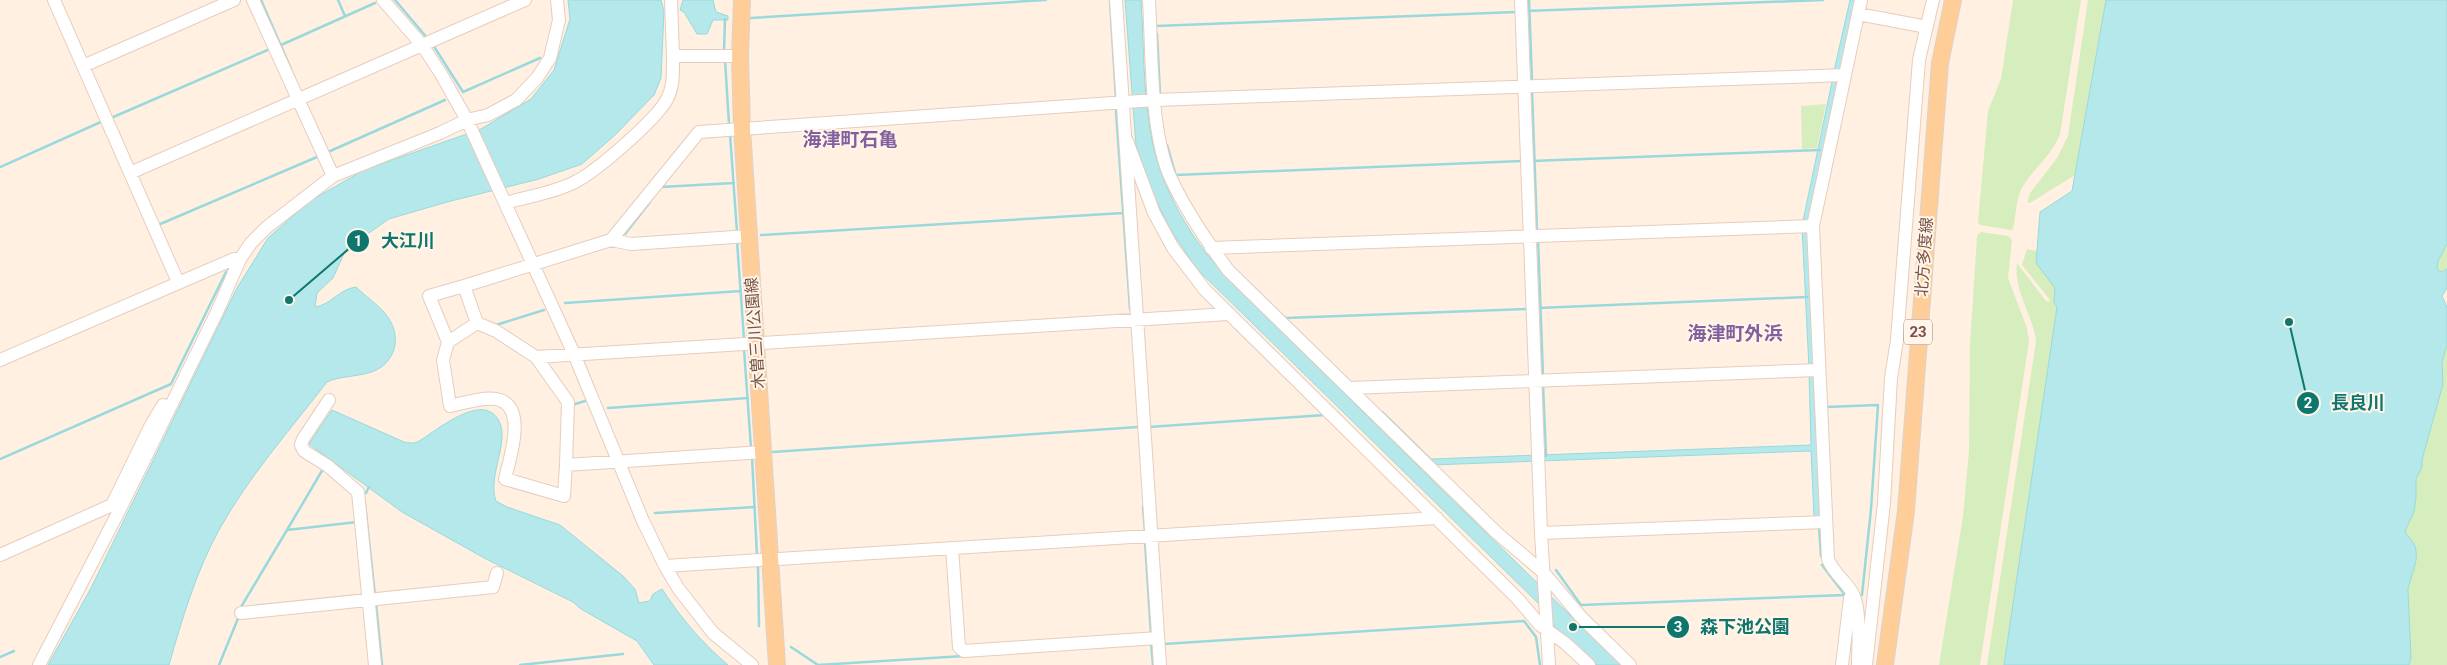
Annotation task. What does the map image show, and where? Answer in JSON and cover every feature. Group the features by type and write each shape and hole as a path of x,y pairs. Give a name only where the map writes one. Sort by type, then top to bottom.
{"main road":[{"name":"木曽三川公園線","path":"742,0 740,56 742,129 777,665"},
{"name":"北方多度線","path":"1885,665 1906,511 1940,63 1954,0"}],"street":[{"path":"54,0 178,282"},
{"path":"83,66 234,0"},
{"path":"253,0 333,176"},
{"path":"383,0 422,45 468,122 574,354 665,566 678,588 713,632 752,665"},
{"path":"130,173 525,0"},
{"path":"39,665 78,593 217,312 240,259 267,227 333,176 488,115 516,100 537,78 550,58 559,20 557,0"},
{"path":"505,200 576,182 617,150 666,101 671,87 673,56 671,0"},
{"path":"1116,0 1125,104 1160,665"},
{"path":"1149,0 1154,100 1160,141 1168,172 1190,215 1211,248 1228,270 1497,533 1544,576 1581,617 1630,665"},
{"path":"1521,0 1541,533 1549,665"},
{"path":"1858,665 1857,608 1851,591 1831,566 1828,559 1813,226 1861,0"},
{"path":"1866,665 1884,503 1891,378 1897,340 1919,60 1933,0"},
{"path":"1858,14 1927,27"},
{"path":"673,56 740,56"},
{"path":"611,240 699,132 1125,104 1154,100 1844,75"},
{"path":"1127,141 1148,199 1173,248 1206,290 1228,314 1518,598 1548,630 1589,665"},
{"path":"1211,248 1530,234 1813,226"},
{"path":"464,286 478,323 496,331 536,358 568,402 564,496 505,479 516,438 515,423 507,406 497,400 450,406 443,360 448,342 429,296 611,240 631,244 749,236"},
{"path":"0,360 178,282 234,259 240,259"},
{"path":"536,358 574,354 1228,314"},
{"path":"448,342 478,323"},
{"path":"1350,388 1818,370"},
{"path":"0,555 112,505 151,425 164,403 176,394"},
{"path":"329,400 301,446 304,451 335,472 358,492 375,665"},
{"path":"566,465 762,452"},
{"path":"665,566 1436,518"},
{"path":"1541,533 1826,522"},
{"path":"952,548 958,647 964,651 1158,638"},
{"path":"241,613 493,587 497,573"},
{"path":"1842,665 1851,591"}],"green space":[{"path":"2013,0 2081,0 2060,134 2053,148 2023,186 2013,229 2011,230 1980,225 1978,222 1988,111 2001,79"},
{"path":"2088,0 2106,0 2075,175 2030,203 2027,202 2030,193 2057,158 2068,136"},
{"path":"1826,104 1817,148 1802,149 1801,106"},
{"path":"1981,232 2008,236 2012,240 2008,278 2027,328 2029,341 1980,665 1939,665 1963,516 1969,451 1970,345 1977,236"},
{"path":"2447,244 2447,269 2438,272 2438,261"},
{"path":"2027,249 2037,251 2036,263 2055,288 2054,303 2057,307 2004,665 1987,665 2036,341 2020,293 2017,263 2046,301 2049,302 2050,300 2022,265"},
{"path":"2447,345 2447,665 2409,665 2411,657 2408,590 2416,550 2405,531 2414,512 2416,479 2422,467 2422,460 2436,410 2442,359"}],"water":[{"path":"568,0 661,0 664,11 661,78 654,95 615,135 582,164 539,179 389,219 346,249 333,278 317,293 315,307 321,306 350,288 356,287 382,310 393,327 395,344 389,359 377,370 327,382 243,491 219,530 203,562 184,613 169,665 48,665 91,588 237,288 268,238 310,201 364,170 481,129 531,99 554,70 570,19"},
{"path":"683,0 713,0 716,12 728,16 728,20 713,20 707,34 697,34 684,12 680,10"},
{"path":"1125,0 1141,0 1145,89 1152,140 1164,180 1182,218 1206,253 1233,284 1421,469 1431,459 1811,445 1809,374 1814,375 1820,518 1814,517 1811,451 1432,465 1425,473 1621,665 1597,665 1554,626 1538,603 1197,269 1172,232 1151,191 1136,145"},
{"path":"1850,0 1856,0 1842,71 1834,71"},
{"path":"2106,0 2447,0 2447,244 2438,261 2437,269 2441,272 2447,269 2447,288 2442,296 2447,307 2447,345 2442,362 2443,384 2422,460 2422,467 2416,479 2414,512 2405,531 2416,550 2408,590 2411,658 2409,665 2004,665 2057,307 2054,303 2055,288 2036,263 2040,212 2072,191"},
{"path":"1833,77 1840,81 1810,221 1803,221"},
{"path":"1802,227 1808,229 1814,367 1809,368"},
{"path":"332,410 404,442 411,443 419,441 459,416 471,411 482,410 492,413 499,421 502,429 501,449 494,481 496,501 507,507 560,525 623,576 635,589 639,603 650,601 653,594 662,589 692,629 728,665 654,665 637,641 581,609 573,602 486,559 402,512 309,444"}],"waterway":[{"path":"261,0 291,69"},
{"path":"338,0 345,16"},
{"path":"395,0 428,39"},
{"path":"751,18 1046,0"},
{"path":"1110,0 1116,98"},
{"path":"1529,0 1532,81"},
{"path":"1526,11 1823,0"},
{"path":"281,45 375,3"},
{"path":"1156,26 1516,12"},
{"path":"724,51 725,19"},
{"path":"1157,34 1160,94"},
{"path":"433,45 463,92 540,58"},
{"path":"111,118 270,49"},
{"path":"725,60 729,124"},
{"path":"1532,91 1537,230"},
{"path":"328,152 445,100"},
{"path":"1116,111 1130,309"},
{"path":"0,167 103,121"},
{"path":"730,134 737,232"},
{"path":"1167,145 1176,176"},
{"path":"1532,161 1820,150"},
{"path":"158,225 317,157"},
{"path":"1176,175 1522,161"},
{"path":"661,187 734,183"},
{"path":"625,234 650,202"},
{"path":"761,235 1123,213"},
{"path":"1538,239 1543,376"},
{"path":"737,241 744,339"},
{"path":"0,459 171,384 226,272"},
{"path":"565,303 741,291"},
{"path":"1538,308 1807,297"},
{"path":"1286,318 1528,309"},
{"path":"496,325 544,310"},
{"path":"744,349 751,448"},
{"path":"1543,385 1546,456"},
{"path":"608,408 748,398"},
{"path":"572,405 585,401"},
{"path":"1826,407 1878,405 1871,509 1862,595"},
{"path":"1382,412 1432,461"},
{"path":"1149,427 1325,415"},
{"path":"773,452 1138,427"},
{"path":"752,457 757,556"},
{"path":"287,530 323,469"},
{"path":"366,493 369,487"},
{"path":"365,504 375,596"},
{"path":"655,513 755,507"},
{"path":"1143,507 1145,531"},
{"path":"241,607 287,530 357,522"},
{"path":"1819,527 1821,556"},
{"path":"1145,541 1151,634"},
{"path":"758,564 759,626"},
{"path":"1822,565 1845,595"},
{"path":"1556,570 1581,605 1845,595"},
{"path":"376,604 382,665"},
{"path":"219,665 239,616"},
{"path":"1164,644 1524,621 1536,637 1540,665"},
{"path":"1151,643 1153,665"},
{"path":"791,647 818,665 964,656"},
{"path":"0,657 14,651"},
{"path":"520,665 623,654"}],"place":[{"name":"大江川","path":"289,300"},
{"name":"長良川","path":"2289,322"},
{"name":"森下池公園","path":"1573,627"}],"district":[{"name":"海津町石亀","path":"850,139"},
{"name":"海津町外浜","path":"1735,333"}]}
